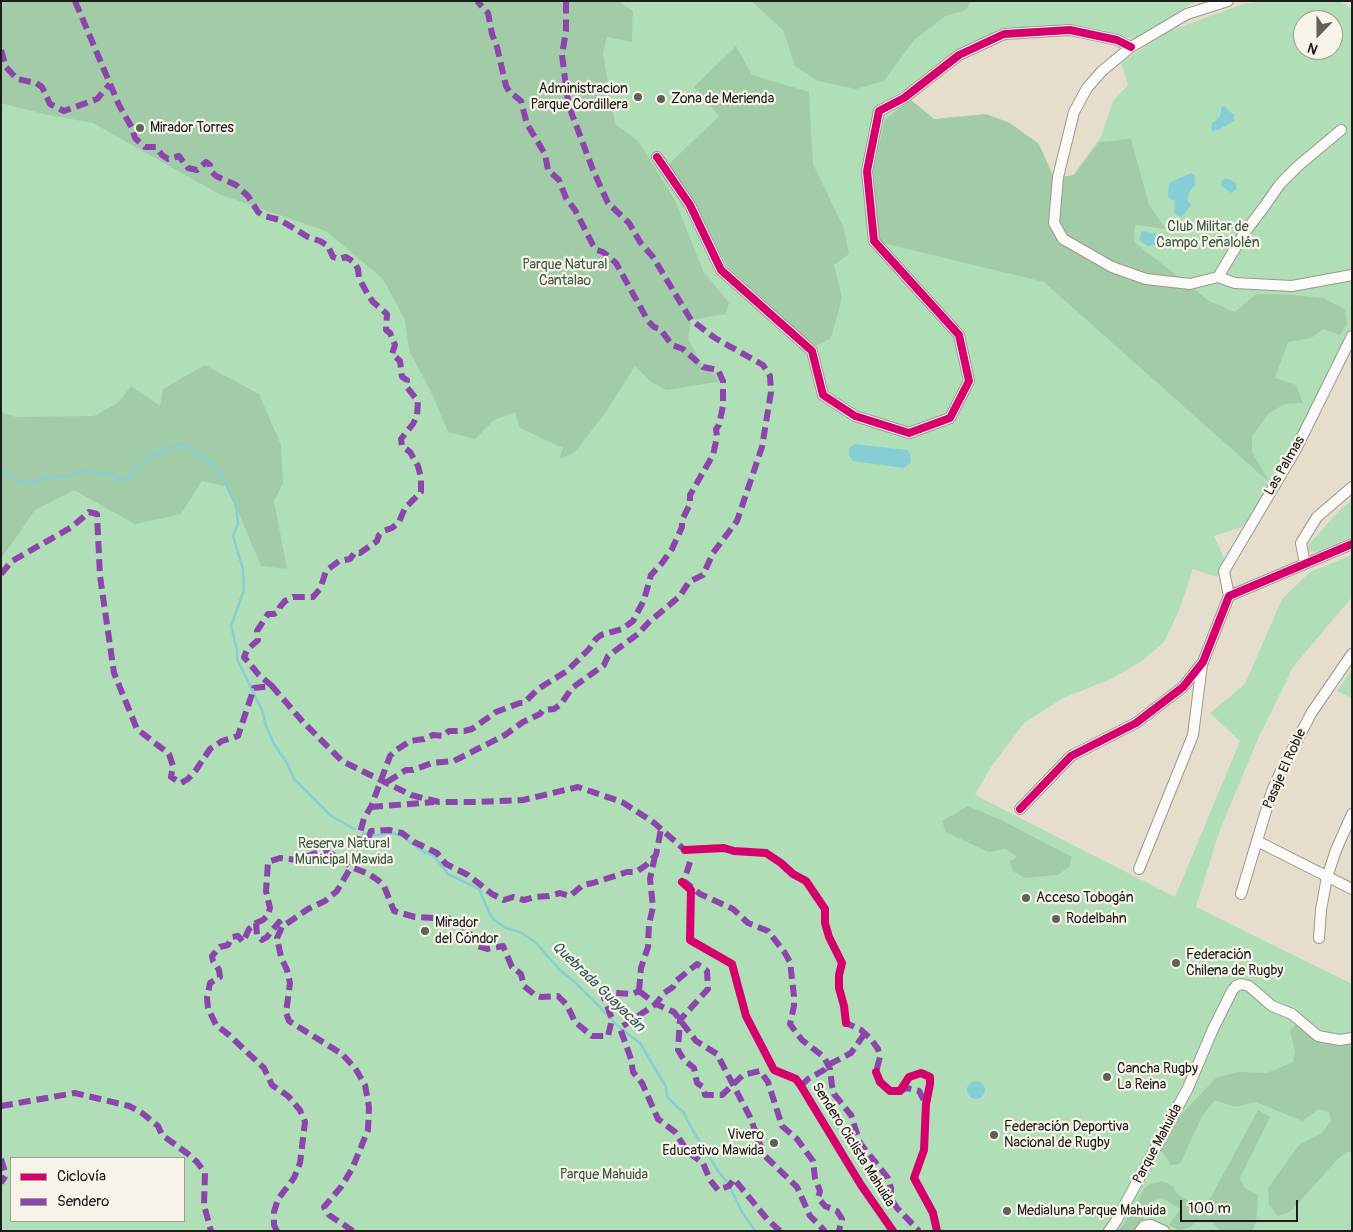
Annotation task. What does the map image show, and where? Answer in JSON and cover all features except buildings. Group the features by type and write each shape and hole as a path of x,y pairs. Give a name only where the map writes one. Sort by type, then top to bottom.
{"street":[{"path":"1228,1 1187,14 1131,47 1102,71 1092,82 1080,99 1074,112 1058,177 1054,223 1063,239 1112,267 1146,279 1190,284 1218,277 1235,283 1292,286 1352,275"},
{"path":"657,157 690,205 721,270 812,350 823,394 855,416 909,433 950,418 969,381 959,335 874,241 867,172 879,111 904,98 959,54 1004,34 1070,30 1118,40 1131,47"},
{"path":"1218,277 1244,232 1264,208 1280,184 1298,166 1341,130"},
{"name":"Las Palmas","path":"1229,596 1224,571 1295,452 1352,336"},
{"path":"1305,564 1301,543 1317,517 1352,487"},
{"path":"1139,869 1194,734 1203,662 1229,596 1352,544"},
{"name":"Pasaje El Roble","path":"1241,894 1272,791 1294,744 1324,693 1352,654"},
{"path":"1020,809 1071,756 1136,723 1183,687 1203,662"},
{"path":"1319,938 1321,910 1327,877 1336,850 1352,814"},
{"path":"1257,841 1352,888"},
{"name":"Parque Mahuida","path":"1109,1231 1188,1088 1214,1029 1236,986 1241,984 1249,986 1272,1006 1292,1014 1318,1036 1340,1040 1352,1038"},
{"path":"1140,1231 1144,1226 1150,1225 1164,1231"}],"green space":[{"path":"1,1 1196,1 1134,39 1068,24 998,29 885,120 1068,182 1101,137 1113,101 1128,85 1121,63 1167,32 1243,4 1266,1 1340,1 1352,9 1352,326 1292,448 1245,526 1214,536 1225,560 1217,577 1193,569 1180,608 1164,642 1142,661 1111,679 1063,698 1024,723 991,767 975,795 1175,897 1240,741 1210,713 1245,684 1282,599 1310,572 1352,555 1352,597 1293,667 1258,739 1219,832 1196,907 1352,984 1352,1231 1,1231"},
{"name":"Parque Natural Cantalao","path":"1,1 618,1 633,11 632,42 607,37 603,53 615,124 638,141 675,200 703,271 729,303 726,314 691,320 688,339 703,367 723,381 666,390 651,382 635,366 606,412 574,453 559,459 563,448 520,428 515,412 494,420 475,439 448,432 433,396 409,350 405,320 383,279 326,231 219,194 93,123 48,115 1,103"},
{"path":"751,1 971,1 966,10 945,16 914,40 884,81 856,89 818,81 795,66 783,30"},
{"path":"736,46 752,75 809,92 813,164 844,228 849,254 834,265 842,298 831,338 814,347 728,267 669,164 719,116 694,87"},
{"path":"910,99 934,119 986,114 1010,123 1039,144 1054,178 1074,175 1099,142 1131,139 1149,205 1166,229 1135,225 1134,242 1209,301 1235,312 1256,294 1323,298 1345,309 1347,324 1340,335 1323,329 1311,338 1288,342 1275,378 1296,385 1303,403 1285,404 1269,413 1252,436 1252,452 1270,483 1044,282 879,242 873,171 885,120"},
{"path":"205,365 259,394 281,445 283,483 274,501 287,569 261,566 228,487 202,481 181,514 135,524 74,490 35,510 1,559 1,412 16,417 94,416 119,402 131,386 160,406 163,389"},
{"path":"1352,500 1352,537 1316,552 1308,551 1309,544 1338,512"},
{"path":"1352,669 1352,698 1337,691"},
{"path":"968,806 1001,820 1072,857 1070,866 1058,875 1025,878 1014,872 1009,862 1017,857 1006,849 988,852 946,832 942,821"},
{"path":"1295,1025 1308,1034 1329,1044 1352,1042 1352,1152 1346,1152 1337,1160 1290,1212 1278,1216 1269,1205 1268,1188 1299,1145 1322,1133 1331,1121 1329,1112 1319,1109 1302,1121 1256,1102 1235,1107 1215,1100 1202,1116 1180,1164 1171,1165 1161,1150 1178,1118 1217,1077 1239,1072 1267,1073 1293,1062 1295,1051 1290,1031"},
{"path":"1258,1110 1270,1117 1240,1178 1244,1187 1258,1196 1256,1222 1252,1231 1220,1231 1211,1220 1197,1221 1189,1228 1179,1230 1169,1225 1180,1209 1162,1198 1152,1201 1140,1226 1134,1231 1118,1231 1135,1207 1144,1189 1150,1184 1162,1181 1173,1186 1177,1194 1204,1210"}],"water":[{"path":"1224,106 1234,114 1234,121 1218,130 1212,131 1212,123 1218,119 1221,108"},
{"path":"1191,173 1195,176 1195,185 1188,194 1188,201 1191,205 1182,217 1176,215 1174,211 1175,201 1169,198 1169,183"},
{"path":"1227,178 1236,183 1236,190 1231,193 1221,185 1222,180"},
{"path":"1142,231 1163,235 1167,238 1168,244 1164,246 1147,246 1139,240"},
{"path":"854,444 907,450 910,454 911,462 904,468 853,461 849,455 849,449"},
{"path":"976,1081 982,1084 985,1090 982,1096 976,1099 970,1096 967,1090 970,1084"}],"waterway":[{"name":"Quebrada Guayacán","path":"1,469 18,481 30,483 44,478 66,476 85,470 104,475 111,472 119,480 127,479 133,469 152,456 182,443 212,465 222,476 236,506 238,523 233,536 243,569 244,590 231,626 237,649 237,659 262,710 266,726 274,744 287,763 294,779 330,815 354,829"},
{"name":"Quebrada Guayacán","path":"363,833 370,836 393,833 402,836 424,852 434,856 448,874 479,889 494,920 506,928 520,932 535,942 561,971 576,983 620,1028 640,1043 666,1087 667,1097 684,1113 718,1171 728,1183 741,1210 755,1231"}],"marked path":[{"path":"75,1 135,138 145,147 156,147 168,159 179,156 188,168 197,170 206,162 210,165 211,171 216,176 236,185 248,196 258,212 264,216 280,220 308,237 320,241 328,246 333,257 339,259 346,257 354,262 358,269 359,278 367,293 373,302 387,314 386,330 390,333 395,345 392,354 400,361 402,377 407,380 406,386 418,401 417,416 401,439 402,446 410,452 418,466 421,478 421,492 405,508 399,522 392,528 383,531 377,541 360,553 355,552 350,559 339,561 326,571 320,589 313,597 293,597 285,601 279,611 274,614 268,614 257,631 258,640 247,650 244,657 259,675 272,686"},
{"path":"353,1231 329,1215 324,1207 341,1187 352,1169 368,1130 369,1107 365,1085 355,1068 342,1054 289,1021 286,1013 290,983 277,938 282,927 308,909 325,901 337,891 351,867 364,818 371,807 390,756 395,751 410,741 424,739 433,735 443,736 449,731 472,729 496,712 524,703 538,689 567,671 601,635 622,629 633,621 644,600 651,575 672,549 690,504 690,495 713,455 717,437 716,429 719,425 723,406 723,381 718,370 703,367 683,349 672,345 660,329 654,327 648,321 616,263 593,245 575,210 566,198 559,180 548,170 545,154 527,124 521,101 506,86 488,13 477,1"},
{"path":"387,782 406,770 413,770 432,763 454,761 505,735 523,722 540,714 543,710 554,709 561,704 572,688 604,665 608,656 638,634 649,622 680,596 689,582 703,575 713,553 737,521 762,447 771,392 770,376 763,365 715,338 691,320 653,257 640,242 629,223 608,203 593,170 570,109 567,95 562,55 566,31 566,1"},
{"path":"1,50 6,67 17,79 36,83 42,87 50,104 64,111 97,99 110,84"},
{"path":"1,574 12,561 72,527 89,512 97,514 100,576 114,673 137,729 169,754 173,766 171,777 181,783 188,779 196,770 210,749 222,741 238,736 254,688 272,686 303,722 342,761 411,795 439,802 523,800 578,787 622,802 653,822 685,850 688,850"},
{"path":"371,807 434,802"},
{"path":"368,839 371,831 389,830 402,833 414,842 437,853 446,864 468,875 492,894 504,900 513,897 524,900 560,893 570,896 583,885 627,872 636,872 656,855 661,829"},
{"path":"256,923 268,915 270,908 266,891 268,862 280,858 298,860 318,852 328,853 342,858 351,867 369,874 379,881 384,886 394,911 415,917 456,919 476,939 477,946 487,949 503,946 512,967 521,974 524,986 535,995 541,997 558,996 567,1005 575,1022 592,1036 608,1036 612,1019 604,998 612,991 632,994 639,991"},
{"path":"639,991 641,968 648,947 649,924 653,907 650,879 655,856"},
{"path":"690,862 684,881 700,894 733,909 748,923 768,931 785,953 790,962 794,996 790,1024 802,1040 824,1057 830,1069 834,1094 851,1115 860,1143 888,1178 891,1188 891,1199 897,1208 919,1231"},
{"path":"277,1231 274,1225 274,1212 278,1199 294,1178 300,1163 305,1122 300,1110 288,1096 272,1085 264,1068 216,1025 208,1008 207,998 210,983 220,977 219,970 212,956 220,947 228,945 232,937 238,936 243,942 249,929 256,923 257,935 262,940 267,937 279,922 282,927"},
{"path":"780,1231 767,1219 734,1179 729,1186 718,1190 710,1180 703,1163 688,1152 675,1132 658,1119 642,1083 633,1072 631,1059 620,1028 656,1004 664,993 673,987 676,981 697,964 707,971 708,989 680,1020 678,1050 684,1060 694,1068 697,1083 703,1087 705,1095 722,1095 743,1075 760,1071 768,1082 782,1126 797,1139 813,1161 815,1178 820,1191 818,1198 825,1206 837,1211 842,1219 839,1231"},
{"path":"639,991 656,1004 674,1012 696,1041 717,1054 750,1117 764,1155 797,1187 810,1216 825,1231"},
{"path":"846,1020 846,1023 861,1030 871,1039 878,1049 880,1057 876,1072 878,1076"},
{"path":"801,1086 828,1065 851,1053 865,1033"},
{"path":"900,1091 907,1088 919,1091 926,1104"},
{"path":"1,1106 75,1093 129,1106 142,1113 158,1126 162,1135 197,1162 205,1173 204,1205 211,1231"},
{"path":"1,1159 6,1175 1,1183"}],"cycle path":[{"path":"657,157 690,205 721,270 812,351 823,395 855,416 909,433 950,418 969,381 959,335 874,241 867,171 879,111 904,98 959,55 1004,34 1070,30 1117,40 1131,47"},
{"path":"1020,809 1071,756 1136,723 1183,687 1203,662 1229,596 1352,544"},
{"path":"685,850 724,848 734,851 766,853 793,874 806,881 825,909 825,923 829,937 842,963 839,975 839,988 846,1023"},
{"name":"Sendero Ciclista Mahuida","path":"682,882 691,890 690,940 732,964 746,1016 774,1070 796,1079 861,1185 893,1231"},
{"path":"876,1072 880,1082 890,1091 900,1091 909,1077 921,1073 930,1077 926,1104 924,1150 914,1178 933,1213 937,1231"}],"place":[{"name":"Administracion Parque Cordillera","path":"638,97"},
{"name":"Zona de Merienda","path":"661,99"},
{"name":"Mirador Torres","path":"140,128"},
{"name":"Acceso Tobogán","path":"1026,898"},
{"name":"Rodelbahn","path":"1056,919"},
{"name":"Mirador del Cóndor","path":"425,931"},
{"name":"Federación Chilena de Rugby","path":"1176,963"},
{"name":"Cancha Rugby La Reina","path":"1107,1077"},
{"name":"Federación Deportiva Nacional de Rugby","path":"994,1135"},
{"name":"Vivero Educativo Mawida","path":"774,1143"},
{"name":"Medialuna Parque Mahuida","path":"1007,1211"}],"park label":[{"name":"Club Militar de Campo Peñalolén","path":"1208,236"},
{"name":"Reserva Natural Municipal Mawida","path":"344,852"}]}
